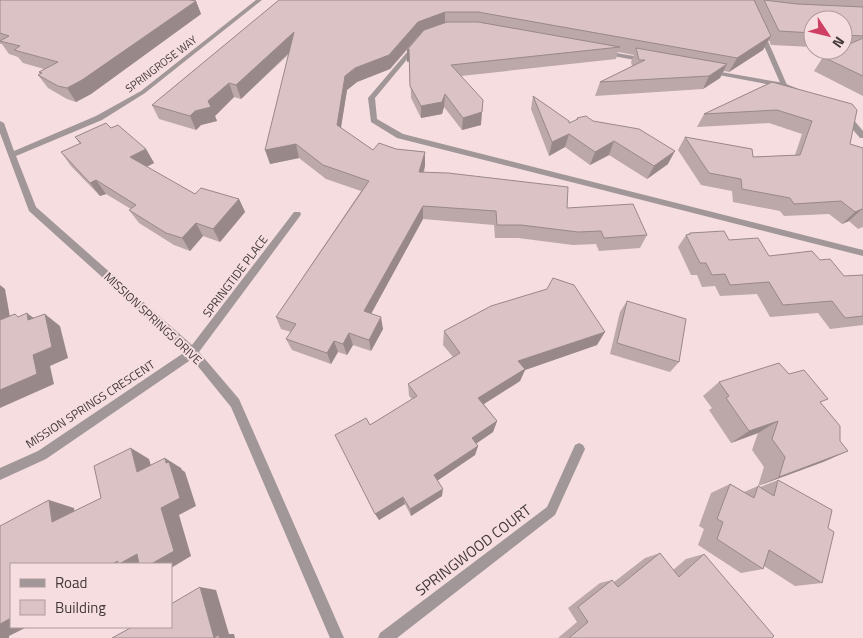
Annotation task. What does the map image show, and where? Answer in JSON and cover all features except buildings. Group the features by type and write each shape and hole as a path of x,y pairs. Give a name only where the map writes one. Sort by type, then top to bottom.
{"street":[{"name":"SPRINGROSE WAY","path":"12,155 99,118 142,92 259,0"},
{"path":"758,26 784,85"},
{"path":"421,39 371,98 374,120 400,136 863,253"},
{"path":"592,51 659,63"},
{"path":"697,70 784,85 810,95"},
{"path":"842,111 863,136"},
{"name":"MISSION SPRINGS DRIVE","path":"0,123 32,210 192,352 235,403 337,638"},
{"name":"SPRINGTIDE PLACE","path":"192,352 297,214"},
{"name":"MISSION SPRINGS CRESCENT","path":"0,474 42,454 192,352"},
{"name":"SPRINGWOOD COURT","path":"385,638 551,512 579,449"}]}
